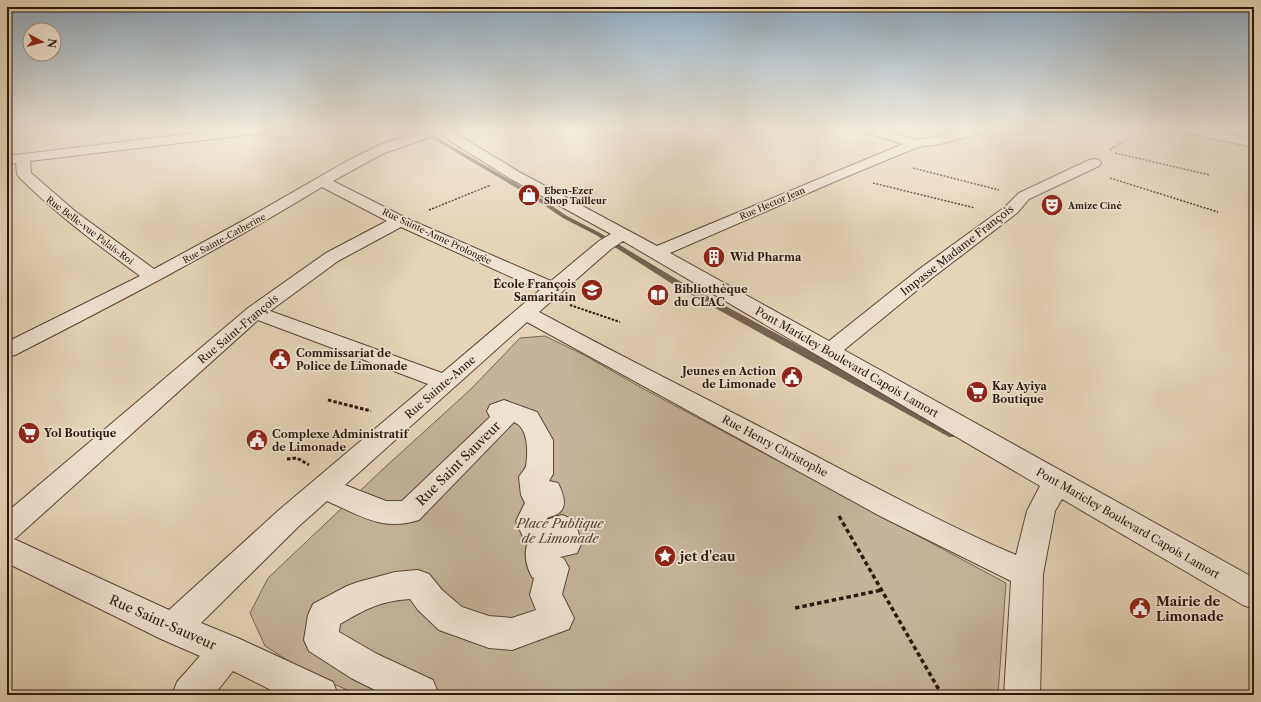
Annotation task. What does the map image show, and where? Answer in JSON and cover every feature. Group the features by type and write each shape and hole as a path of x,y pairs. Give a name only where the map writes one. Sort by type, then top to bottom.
{"street":[{"name":"Rue Belle-vue Palais-Roi","path":"17,162 24,174 44,194 77,222 154,277"},
{"name":"Rue Sainte-Catherine","path":"7,350 154,277 253,223 356,162"},
{"name":"Pont Maricley Boulevard Capois Lamort","path":"489,162 516,176 615,240 656,253 830,352 1050,495 1254,595"},
{"name":"Rue Hector Jean","path":"656,253 871,162"},
{"name":"Impasse Madame François","path":"830,352 925,274 1004,216 1024,196 1087,166"},
{"name":"Rue Sainte-Anne Prolongée","path":"322,181 400,221 546,300"},
{"name":"Rue Saint-François","path":"7,529 255,312 332,257 400,221"},
{"name":"Rue Sainte-Anne","path":"173,628 288,518 445,382 546,300 615,240"},
{"name":"Rue Henry Christophe","path":"546,300 598,353 714,413 890,508 1012,567"},
{"path":"255,312 445,382"},
{"name":"Rue Saint Sauveur","path":"323,488 384,513 409,512 504,418 499,411 504,408 528,418 540,440 539,474 533,477 535,495 548,491 550,504 536,510 531,521 533,529 547,532 562,527 566,544 540,547 543,568 553,568 546,595 557,618 512,634 489,632 451,620 430,600 418,584 395,586 358,596 326,615 321,640 364,666 420,693 419,695"},
{"path":"1022,695 1012,567 1050,495"},
{"name":"Rue Saint-Sauveur","path":"7,549 173,628 228,651 320,695"},
{"path":"190,695 228,651"}],"path":[{"path":"889,162 1024,196"},
{"path":"1151,162 1210,175"},
{"path":"1087,166 1218,212"},
{"path":"838,175 1004,216"},
{"path":"400,221 496,184"},
{"path":"546,300 620,322"},
{"path":"328,400 364,408 400,422"},
{"path":"840,516 942,695"},
{"path":"795,608 882,590"}],"green space":[{"name":"Place Publique de Limonade","path":"545,336 584,355 642,388 1006,583 998,695 359,695 306,672 265,646 250,613 268,578 382,470 471,389 520,338"}],"waterway":[{"path":"475,162 534,196 565,217 598,234 680,285 953,434"}],"place":[{"name":"Eben-Ezer Shop Tailleur","path":"529,195"},
{"name":"Amize Ciné","path":"1052,205"},
{"name":"Wid Pharma","path":"714,257"},
{"name":"École François Samaritain","path":"592,290"},
{"name":"Bibliothèque du CLAC","path":"658,295"},
{"name":"Commissariat de Police de Limonade","path":"280,359"},
{"name":"Jeunes en Action de Limonade","path":"792,377"},
{"name":"Kay Ayiya Boutique","path":"977,392"},
{"name":"Yol Boutique","path":"29,433"},
{"name":"Complexe Administratif de Limonade","path":"257,440"},
{"name":"jet d'eau","path":"665,556"},
{"name":"Mairie de Limonade","path":"1140,608"}]}
